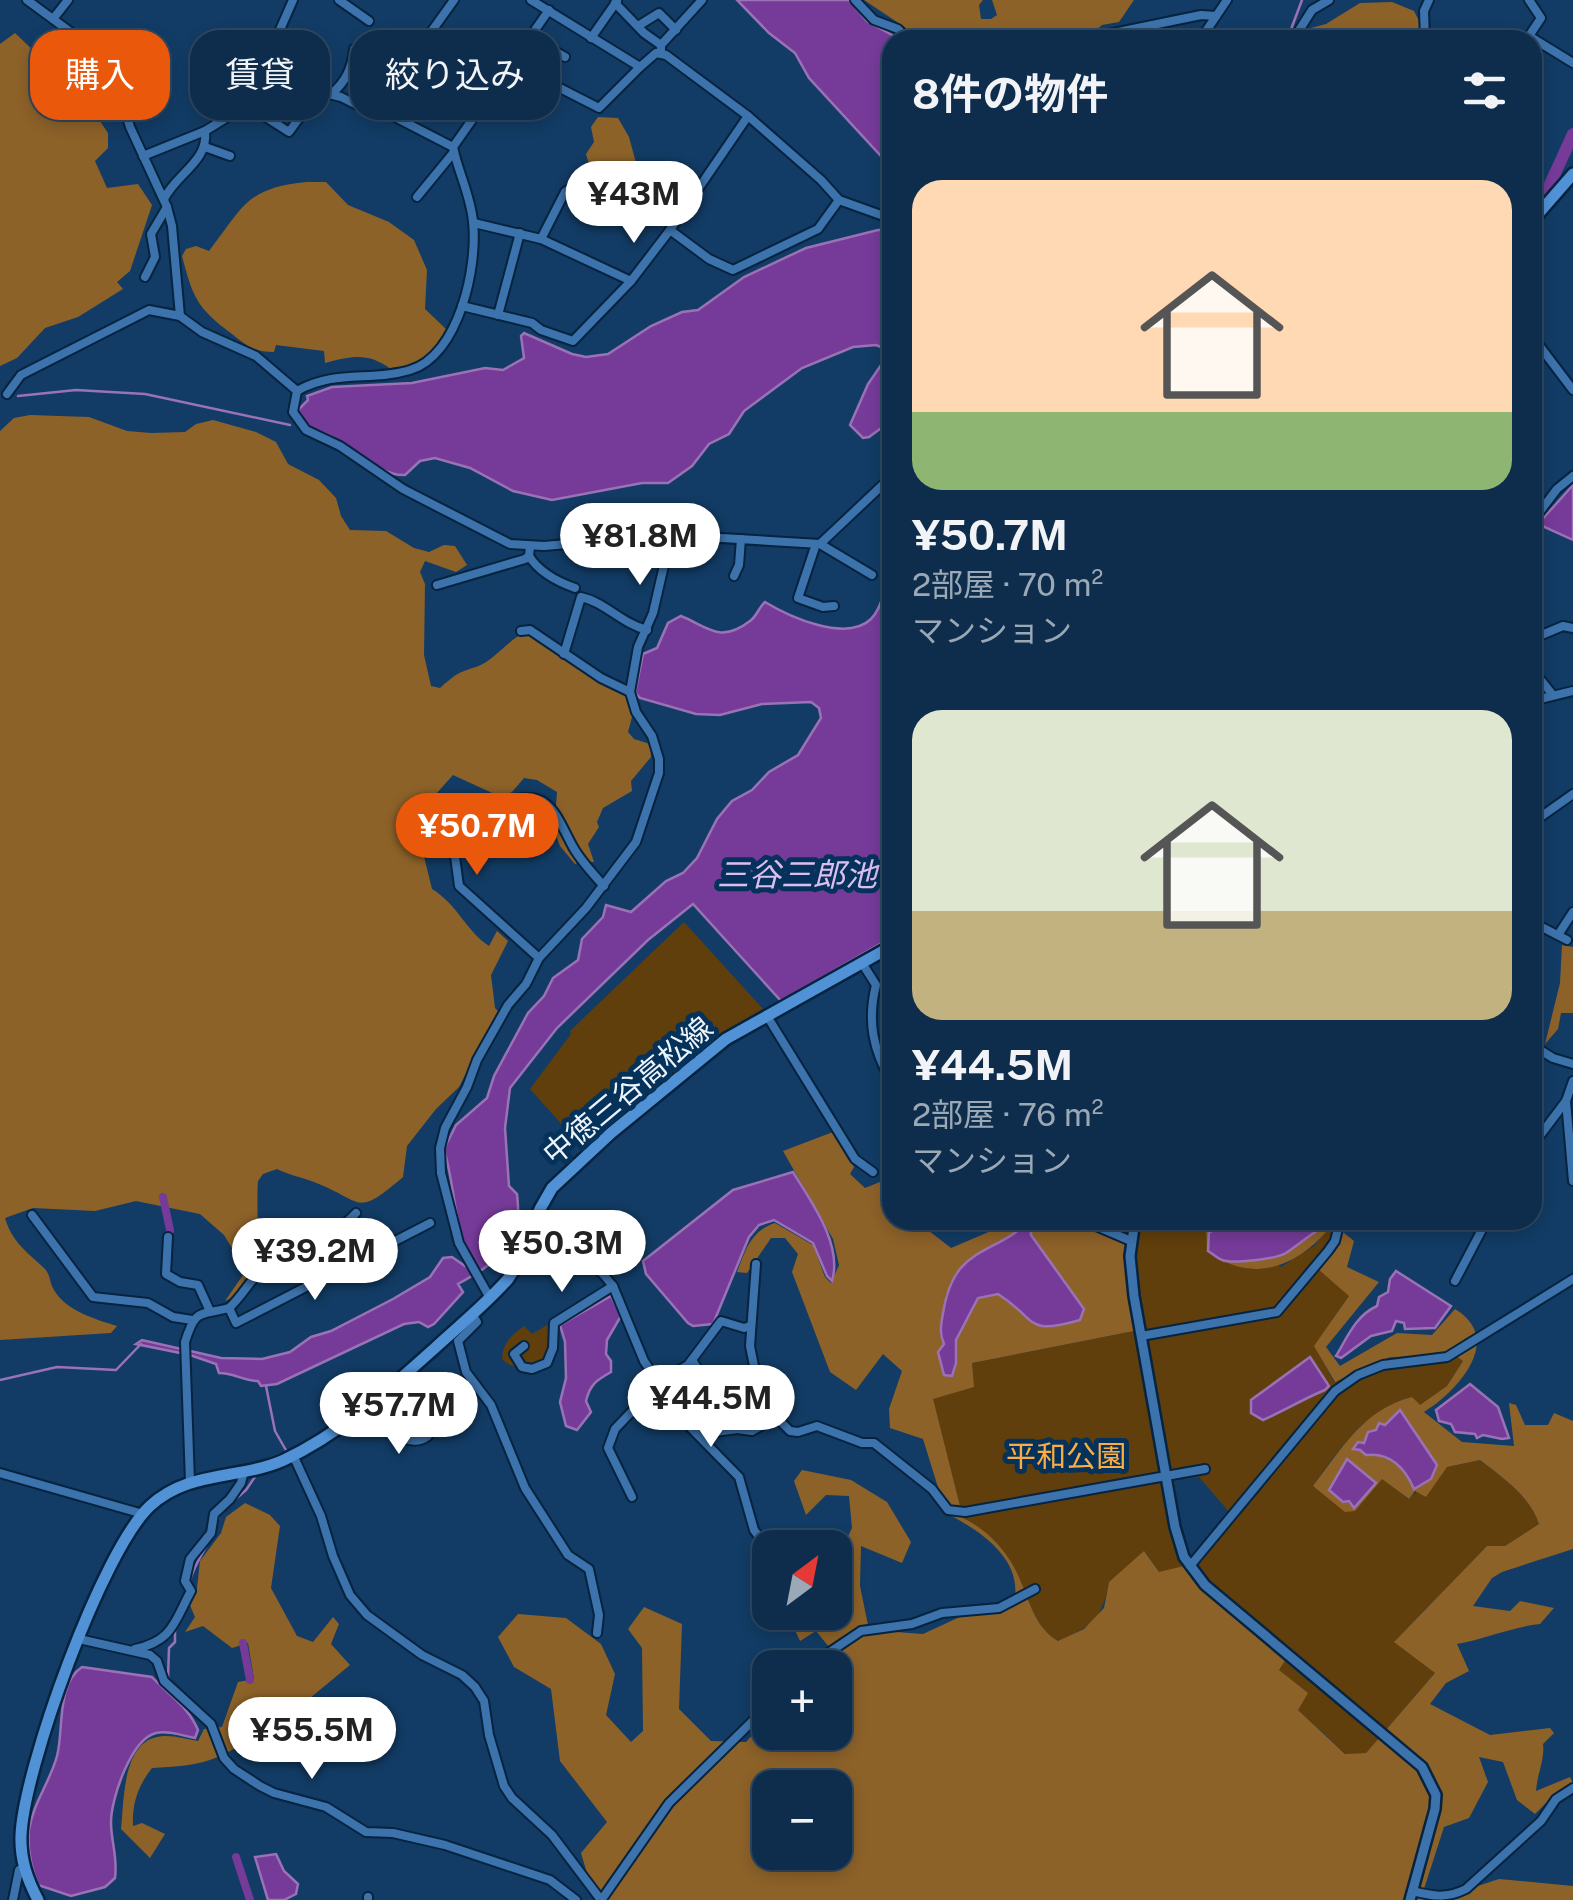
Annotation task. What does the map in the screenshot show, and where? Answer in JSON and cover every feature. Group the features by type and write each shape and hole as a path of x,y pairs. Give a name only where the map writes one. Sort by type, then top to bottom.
{"main road":[{"path":"1542,210 1573,174"},
{"name":"中徳三谷高松線","path":"38,1900 24,1868 21,1835 26,1807 57,1696 117,1553 142,1514 190,1482 273,1464 350,1420 490,1298 514,1271 552,1188 568,1170 726,1039 882,952"}],"street":[{"path":"27,0 111,66 143,156 166,203 172,226 180,316"},
{"path":"53,19 68,0"},
{"path":"280,30 293,0"},
{"path":"339,0 369,22"},
{"path":"433,30 454,0"},
{"path":"531,0 640,66"},
{"path":"560,88 599,108 661,49 702,0"},
{"path":"855,0 874,20 899,30"},
{"path":"1207,30 1227,0"},
{"path":"1299,30 1312,10 1330,0"},
{"path":"1425,30 1424,11 1429,0"},
{"path":"1529,0 1540,18 1533,30"},
{"path":"591,38 616,1 661,49 748,116 839,200 882,215"},
{"path":"534,30 549,10"},
{"path":"638,26 659,12 676,30"},
{"path":"1128,30 1202,15 1216,16"},
{"path":"1542,46 1573,63"},
{"path":"560,55 564,57"},
{"path":"350,70 331,94 350,103"},
{"path":"462,306 532,323 573,341 630,281 670,230 748,116"},
{"path":"143,156 206,131 222,120"},
{"path":"271,120 288,132 297,120"},
{"path":"297,392 330,377 394,373 424,364 444,342 462,306 472,261 474,223 453,149 400,120"},
{"path":"417,197 473,120"},
{"path":"146,277 155,257 150,234 174,182 196,162 205,147 206,131"},
{"path":"205,147 230,156"},
{"path":"541,240 565,192 593,196"},
{"path":"670,230 709,259 732,270 818,229 839,200"},
{"path":"474,223 541,240 630,281"},
{"path":"498,316 520,233"},
{"path":"7,394 21,375 149,310 180,316 202,332 256,356 297,392"},
{"path":"1542,349 1573,390"},
{"path":"297,392 293,412 306,430 340,446 403,489 530,551"},
{"path":"1542,508 1557,488 1573,476"},
{"path":"834,606 798,598 818,544 882,485"},
{"path":"490,1298 459,1243 441,1173 440,1148 445,1128 485,1043 508,1004 526,984 539,958 604,886 636,842 659,773 659,758 630,692 638,648 672,535"},
{"path":"438,585 530,551 672,535 818,544 872,575"},
{"path":"734,576 741,539"},
{"path":"530,551 534,564 575,588"},
{"path":"564,654 582,596 646,630"},
{"path":"1542,634 1563,626 1573,628"},
{"path":"521,631 530,630 630,692"},
{"path":"1542,682 1552,694"},
{"path":"1542,698 1573,692"},
{"path":"1542,816 1573,794"},
{"path":"509,801 529,796 548,804 574,850 604,886"},
{"path":"437,799 450,812 462,890 539,958"},
{"path":"1542,927 1562,938 1573,912"},
{"path":"862,964 876,986 870,1014 873,1038 882,1059"},
{"path":"767,1016 854,1160 873,1172"},
{"path":"1542,1051 1573,1064"},
{"path":"1542,1132 1566,1100 1573,1081"},
{"path":"1566,1100 1573,1180"},
{"path":"32,1215 93,1297 148,1304 173,1317 192,1320 209,1309 230,1308 274,1260 292,1256 320,1241 356,1212"},
{"path":"230,1308 236,1323 430,1222"},
{"path":"534,1224 587,1260 613,1286 634,1342 686,1422 740,1476 754,1530"},
{"path":"1105,1230 1131,1241"},
{"path":"1133,1230 1131,1273 1175,1527 1190,1566 1204,1585 1422,1767 1436,1795 1435,1808 1411,1896 1453,1896 1466,1889 1541,1820 1556,1799 1573,1788"},
{"path":"1142,1336 1277,1312 1328,1252 1338,1230"},
{"path":"1456,1281 1482,1230"},
{"path":"168,1237 166,1274 180,1282 198,1285 209,1309"},
{"path":"756,1264 750,1326 755,1372 768,1388 778,1416 790,1431 817,1426 862,1442 874,1442 932,1489 948,1510 955,1513 1205,1469"},
{"path":"1190,1566 1334,1391 1347,1381 1383,1365 1447,1357 1573,1279"},
{"path":"524,1346 514,1354 522,1367 532,1369 547,1363 554,1348 554,1323 613,1286"},
{"path":"472,1314 477,1322 462,1335 457,1346 466,1372 491,1405 525,1488 568,1555 589,1569 598,1615 596,1633"},
{"path":"190,1482 185,1352 192,1320"},
{"path":"632,1498 608,1448 615,1429 660,1382 692,1360 721,1320 744,1328 750,1326"},
{"path":"692,1360 737,1429"},
{"path":"391,1387 403,1438 411,1442 423,1440 428,1436 426,1425"},
{"path":"686,1422 715,1432 752,1431 778,1416"},
{"path":"293,1455 350,1595 367,1615 475,1687 484,1701 504,1786 552,1835 602,1900 669,1803 752,1722"},
{"path":"136,1649 158,1644 170,1631 191,1590 184,1581 190,1559 211,1533 214,1514 241,1483 244,1470"},
{"path":"0,1473 142,1514"},
{"path":"833,1650 861,1631 912,1624 942,1614 999,1608 1036,1590"},
{"path":"80,1639 136,1649 157,1661 164,1681 212,1724 224,1758 260,1786 326,1807 366,1832 393,1833 445,1846 550,1880 576,1900"},
{"path":"12,1900 19,1870 24,1868"}],"green space":[{"path":"684,922 763,1009 711,1041 584,1149 530,1089 570,1031"},
{"name":"平和公園","path":"1139,1230 1215,1230 1281,1267 1314,1246 1327,1230 1340,1237 1349,1296 1315,1346 1334,1382 1390,1357 1436,1356 1449,1351 1463,1361 1447,1386 1419,1406 1412,1397 1368,1420 1344,1444 1313,1486 1355,1511 1382,1478 1408,1499 1447,1467 1480,1460 1515,1488 1535,1514 1539,1524 1505,1546 1487,1546 1395,1641 1435,1673 1366,1753 1346,1754 1298,1710 1278,1670 1287,1657 1159,1572 1145,1552 1109,1582 1103,1605 1094,1619 1059,1641 1039,1623 1005,1553 982,1529 963,1518 932,1399 973,1387 972,1363 1144,1329","holes":["1199,1477 1230,1513 1193,1559 1184,1545 1174,1480"]},
{"path":"547,1325 552,1333 550,1359 519,1368 502,1359 508,1340 524,1326 532,1334"}],"shaded area":[{"path":"864,0 983,0 979,5 981,19 991,19 997,15 992,0 1134,0 1119,22 1096,30 906,28"},
{"path":"1392,2 1414,11 1419,30 1306,30 1326,24 1360,3"},
{"path":"15,33 30,47 30,120 99,120 108,133 108,148 95,161 107,188 138,184 152,205 130,271 117,282 123,289 78,317 45,328 17,358 0,366 0,44"},
{"path":"598,117 618,118 629,137 646,200 634,207 604,213 596,208 597,190 586,154 594,142 591,127"},
{"path":"326,182 348,205 389,222 414,240 427,270 425,309 446,329 425,357 392,370 360,357 325,363 324,351 276,345 274,352 261,351 220,325 198,301 182,256 186,249 196,246 209,251 248,202 271,189"},
{"path":"89,417 127,431 151,433 185,432 196,424 213,420 276,442 288,464 319,480 336,498 350,530 386,531 429,552 444,545 455,546 467,565 456,572 425,561 420,572 425,584 424,655 431,686 440,688 457,674 483,664 525,632 624,692 632,717 628,732 634,739 650,744 651,757 631,781 632,791 603,808 599,827 588,844 594,862 575,864 560,846 548,815 556,806 557,792 537,780 524,778 512,792 501,797 453,775 419,813 419,836 432,889 489,946 497,931 508,941 491,975 498,1011 459,1087 407,1146 403,1177 375,1198 359,1202 277,1169 263,1174 258,1181 253,1265 238,1293 225,1301 244,1268 224,1235 200,1214 136,1201 95,1211 33,1208 5,1218 16,1240 46,1271 52,1287 66,1304 117,1326 111,1333 0,1340 0,431 14,418"},
{"path":"1562,945 1573,947 1573,1013 1561,1013 1558,1029 1545,1044 1560,983"},
{"path":"833,1132 854,1167 850,1174 865,1188 882,1181 882,1230 928,1230 951,1248 993,1230 1019,1230 946,1294 940,1335 944,1344 938,1352 956,1363 956,1340 978,1299 998,1294 1009,1301 1084,1308 1030,1230 1100,1230 1123,1239 1124,1230 1139,1230 1137,1261 1144,1329 972,1363 974,1387 933,1399 963,1518 982,1529 1005,1553 1039,1622 1058,1641 1084,1629 1104,1608 1109,1582 1144,1551 1159,1572 1184,1566 1202,1586 1288,1656 1279,1670 1308,1693 1298,1710 1345,1754 1366,1753 1435,1673 1394,1642 1487,1546 1505,1546 1539,1524 1522,1496 1480,1460 1447,1467 1426,1497 1415,1491 1409,1499 1382,1479 1355,1511 1345,1512 1313,1486 1367,1420 1412,1397 1420,1405 1447,1386 1463,1361 1449,1351 1436,1356 1390,1357 1335,1382 1314,1346 1349,1296 1318,1269 1339,1237 1328,1230 1340,1230 1354,1241 1347,1267 1379,1282 1326,1347 1340,1366 1397,1333 1432,1335 1455,1309 1469,1321 1476,1335 1471,1364 1450,1391 1424,1412 1462,1442 1514,1446 1509,1403 1516,1405 1525,1425 1548,1425 1554,1413 1573,1421 1573,1549 1492,1578 1473,1606 1510,1611 1520,1601 1554,1608 1540,1624 1457,1644 1469,1671 1446,1683 1430,1704 1490,1735 1550,1728 1554,1733 1543,1744 1536,1791 1570,1777 1573,1783 1535,1814 1517,1800 1503,1762 1479,1757 1488,1782 1469,1818 1444,1827 1423,1892 1444,1897 1499,1879 1573,1886 1573,1900 595,1900 581,1853 607,1822 560,1761 551,1689 514,1667 498,1637 518,1614 566,1618 601,1644 615,1674 606,1715 631,1742 643,1731 642,1648 628,1629 644,1607 682,1624 679,1709 711,1741 746,1742 752,1735 752,1750 852,1750 852,1650 826,1650 829,1647 816,1631 800,1641 795,1630 852,1630 849,1496 826,1495 806,1515 794,1481 802,1470 851,1480 887,1502 911,1542 902,1563 861,1546 860,1586 869,1630 923,1634 977,1609 1014,1602 1015,1587 1006,1559 985,1537 946,1513 923,1439 890,1428 889,1409 902,1371 883,1354 856,1390 830,1372 792,1272 798,1254 785,1238 771,1238 747,1273 737,1272 755,1236 775,1223 813,1245 831,1283 839,1265 833,1239 783,1151"},
{"path":"1206,1230 1328,1230 1301,1254 1272,1267 1256,1269 1223,1261 1207,1251"},
{"path":"245,1503 270,1515 280,1526 271,1588 297,1636 313,1642 333,1617 339,1624 331,1644 350,1665 304,1703 300,1716 262,1722 239,1745 213,1759 152,1768 137,1795 133,1818 133,1826 142,1823 165,1834 150,1858 121,1829 124,1790 137,1751 157,1737 198,1741 204,1729 222,1727 238,1682 254,1679 248,1643 232,1648 203,1626 185,1632 195,1617 189,1603 197,1588 200,1561 221,1533 226,1517"}],"water":[{"path":"737,0 849,0 867,21 883,30 882,157 809,78 795,53"},
{"path":"882,230 882,347 853,347 802,368 744,411 729,434 709,444 692,466 668,483 642,483 552,500 513,491 470,468 435,458 420,461 405,475 393,474 330,436 302,427 297,411 308,400 307,396 332,387 412,383 485,368 503,370 524,358 524,333 572,354 608,354 651,326 682,312 698,310 744,277 806,248"},
{"path":"882,364 882,427 863,438 850,425 868,384"},
{"path":"1573,485 1573,540 1542,526 1542,520"},
{"name":"三谷三郎池","path":"882,600 882,943 781,1001 693,904 648,940 557,1028 510,1088 505,1128 509,1186 517,1194 516,1227 504,1244 506,1250 458,1284 463,1292 434,1324 404,1324 277,1384 261,1386 258,1381 219,1373 216,1364 190,1355 136,1344 142,1340 221,1358 262,1359 290,1352 311,1337 393,1299 430,1277 443,1258 452,1257 465,1266 472,1263 462,1236 444,1149 456,1125 487,1098 494,1076 528,1013 544,996 553,978 578,960 582,939 603,917 606,905 631,912 666,881 683,873 697,858 717,819 732,801 798,755 821,718 819,708 811,702 762,704 720,715 696,714 640,698 635,693 643,654 657,648 668,623 681,616 714,631 730,631 752,619 765,602 817,625 847,628 871,619"},
{"path":"793,1172 829,1238 832,1281 813,1243 774,1220 759,1225 749,1237 713,1324 688,1323 646,1274 643,1261 733,1190"},
{"path":"1031,1230 1084,1309 1080,1320 1040,1326 998,1294 978,1298 956,1340 952,1376 944,1375 938,1352 944,1344 941,1325 948,1291 956,1275 976,1255 1016,1232"},
{"path":"1319,1230 1286,1253 1244,1261 1221,1260 1208,1251 1209,1232"},
{"path":"1396,1271 1451,1306 1435,1328 1405,1329 1404,1323 1396,1321 1392,1331 1371,1336 1341,1358 1336,1356 1357,1321 1388,1292"},
{"path":"611,1296 621,1316 607,1340 611,1372 590,1390 586,1401 591,1412 577,1430 566,1426 560,1402 566,1378 565,1342 560,1325"},
{"path":"1310,1357 1329,1386 1325,1390 1263,1420 1251,1413 1251,1400"},
{"path":"1470,1384 1498,1407 1509,1438 1477,1438 1475,1434 1455,1432 1451,1424 1439,1421 1436,1410"},
{"path":"1400,1410 1437,1465 1431,1479 1414,1489 1406,1474 1390,1459 1353,1449 1358,1442 1364,1443 1368,1432 1376,1430 1379,1423 1385,1425"},
{"path":"1347,1459 1376,1483 1354,1508 1329,1490"},
{"path":"82,1667 152,1677 184,1707 198,1730 195,1738 156,1733 138,1746 124,1771 112,1812 115,1878 105,1887 71,1896 38,1885 30,1858 29,1830 57,1756 68,1684"},
{"path":"276,1854 284,1871 298,1884 296,1894 284,1900 268,1900 255,1857"}],"waterway":[{"path":"1291,30 1302,0"},
{"path":"1542,198 1573,134"},
{"path":"18,396 76,390 145,394 290,425"},
{"path":"163,1197 170,1230"},
{"path":"0,1380 57,1367 116,1370 141,1344"},
{"path":"266,1386 275,1431 287,1452 266,1460"},
{"path":"224,1509 246,1490 259,1471"},
{"path":"189,1583 219,1515"},
{"path":"168,1678 169,1648 175,1642 175,1629"},
{"path":"243,1643 250,1680"},
{"path":"236,1857 250,1900"}]}
